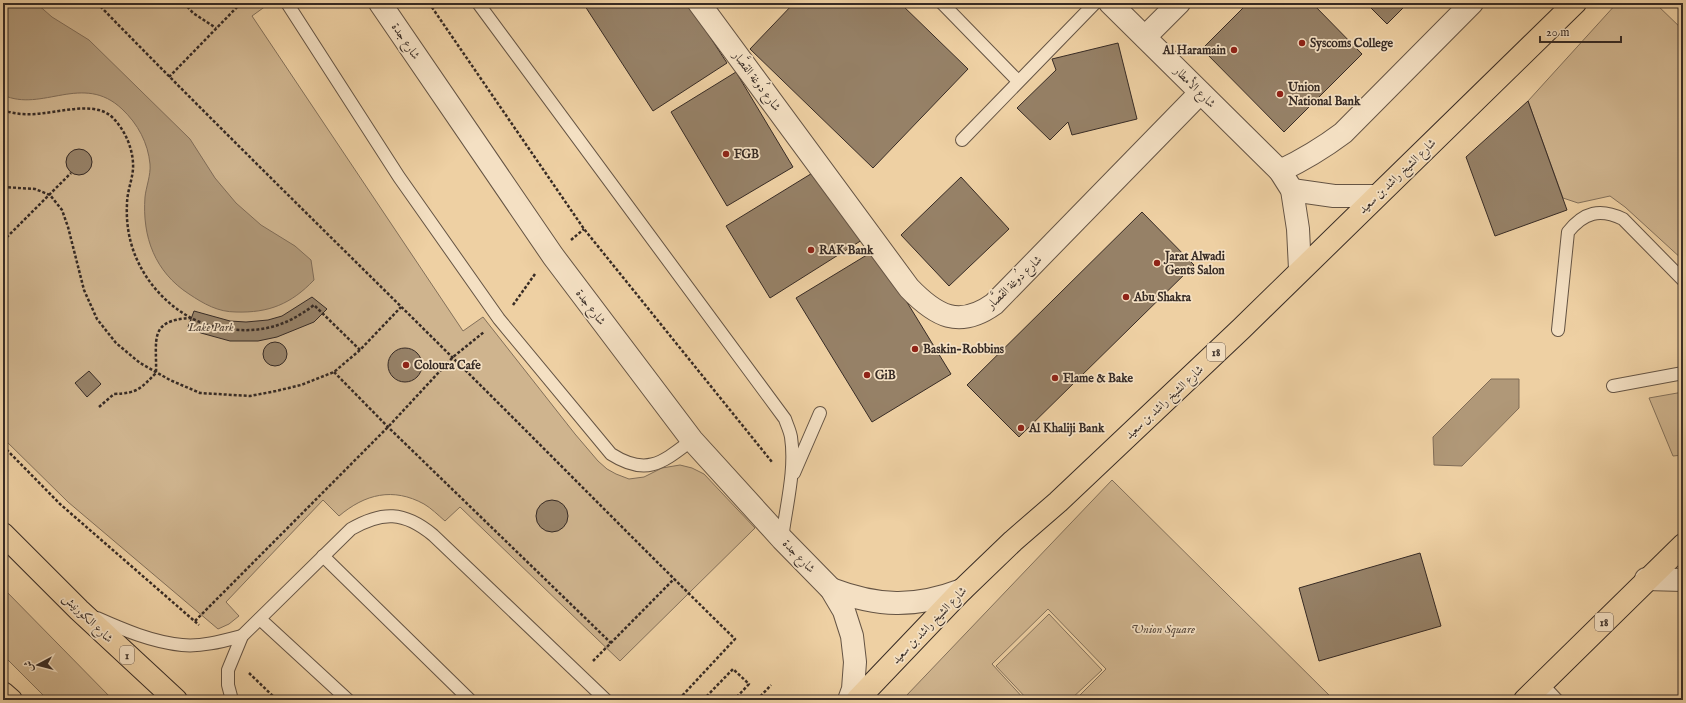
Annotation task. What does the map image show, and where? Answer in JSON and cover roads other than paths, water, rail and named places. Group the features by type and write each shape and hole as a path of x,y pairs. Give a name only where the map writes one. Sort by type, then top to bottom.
{"main road":[{"name":"شارع الشيخ راشد بن سعيد","path":"857,700 962,590 1013,541 1058,502 1241,329 1575,3"},
{"name":"شارع الكورنيش","path":"3,534 78,610 176,700"},
{"name":"18","path":"1525,700 1646,579 1683,545"},
{"path":"3,693 10,700"}],"street":[{"name":"شارع جدة","path":"380,3 553,256 692,440 782,539 831,588 844,611 852,636 855,662 853,689 849,700"},
{"name":"شارع دُوغة القصَّار","path":"699,3 910,288 920,299 944,316 965,317 985,310 994,304 1200,93"},
{"name":"شارع الأمطار","path":"1110,3 1280,171 1292,190"},
{"path":"1145,37 1179,3"},
{"path":"1280,171 1318,151 1343,133 1472,3"},
{"path":"1300,270 1298,229 1292,190 1334,196 1376,196"},
{"path":"1646,579 1683,580"},
{"name":"شارع جدة","path":"831,588 852,597 880,603 896,604 941,598 962,590"}],"lane":[{"path":"287,3 400,177 494,313 611,454 621,461 632,465 644,466 656,464 667,459 692,440"},
{"path":"478,3 777,406 785,419 791,435 792,450 790,481 782,539"},
{"path":"942,3 1018,81"},
{"path":"962,140 1095,3"},
{"path":"1558,330 1568,232 1576,222 1587,215 1599,213 1612,214 1623,219 1683,280"},
{"path":"1613,386 1683,373"},
{"path":"790,481 820,413"},
{"path":"232,700 228,685 228,670 242,636 351,529 365,521 378,517 393,516 408,519 421,525 606,700"},
{"path":"323,556 470,700"},
{"path":"78,610 134,634 182,645 219,642 242,636"},
{"path":"260,619 348,700"},
{"path":"1542,684 1557,700"}],"place":[{"name":"Syscoms College","path":"1302,43"},
{"name":"Al Haramain","path":"1234,50"},
{"name":"Union National Bank","path":"1280,94"},
{"name":"FGB","path":"726,154"},
{"name":"RAK Bank","path":"811,250"},
{"name":"Jarat Alwadi Gents Salon","path":"1157,263"},
{"name":"Abu Shakra","path":"1126,297"},
{"name":"Baskin-Robbins","path":"915,349"},
{"name":"Coloura Cafe","path":"406,365"},
{"name":"GiB","path":"867,375"},
{"name":"Flame & Bake","path":"1055,378"},
{"name":"Al Khaliji Bank","path":"1021,428"}],"park label":[{"name":"Lake Park","path":"211,327"},
{"name":"Union Square","path":"1163,629"}]}
